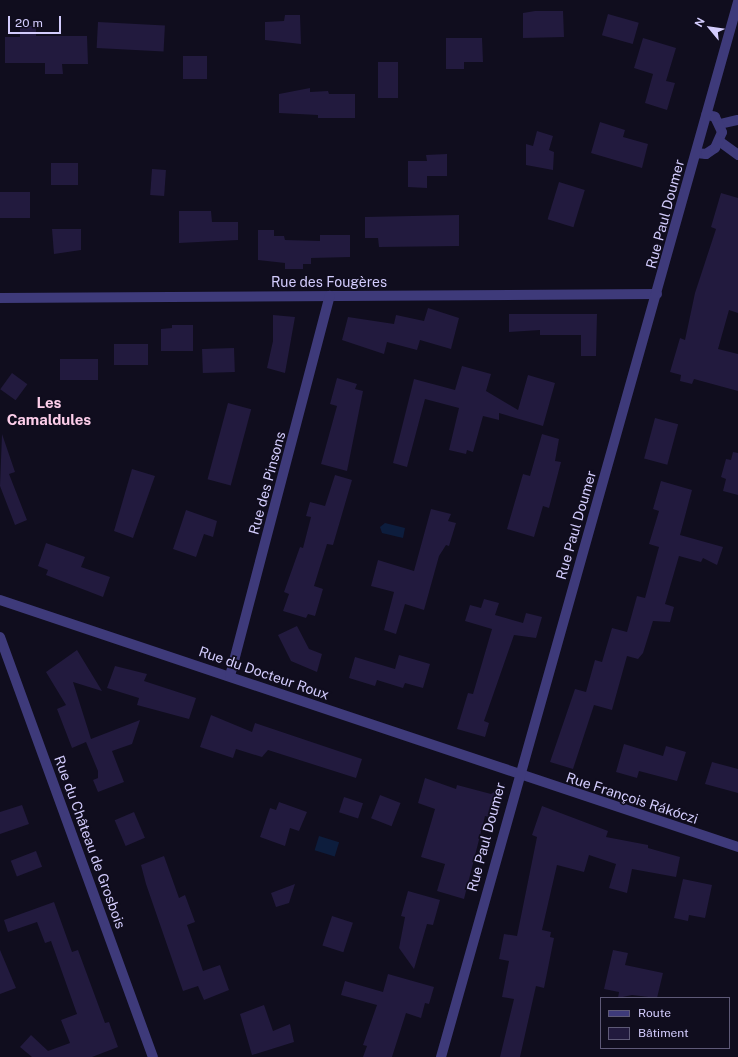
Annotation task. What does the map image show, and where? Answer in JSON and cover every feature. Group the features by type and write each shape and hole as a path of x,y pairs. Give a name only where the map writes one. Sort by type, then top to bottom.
{"street":[{"name":"Rue Paul Doumer","path":"441,1057 518,774 657,294 738,2"},
{"path":"706,114 720,124 738,120"},
{"path":"696,153 706,154 719,141 720,124"},
{"path":"719,141 738,155"},
{"name":"Rue des Fougères","path":"0,298 657,294"},
{"name":"Rue des Pinsons","path":"230,676 330,296"},
{"name":"Rue du Docteur Roux","path":"0,600 518,774"},
{"name":"Rue du Château de Grosbois","path":"0,637 153,1057"},
{"name":"Rue François Rákóczi","path":"518,774 738,847"}],"water":[{"path":"385,523 405,528 403,538 382,533 380,527"},
{"path":"319,836 339,842 335,856 315,850"}],"building":[{"path":"535,11 563,11 564,37 523,38 523,13"},
{"path":"608,14 639,23 633,44 602,35"},
{"path":"285,15 300,15 301,44 265,40 265,22 284,21"},
{"path":"98,22 165,26 164,51 97,48"},
{"path":"20,26 36,26 36,36 87,36 88,64 62,64 63,74 45,74 45,63 5,63 5,37 20,37"},
{"path":"446,38 482,38 483,62 464,62 464,69 446,69"},
{"path":"643,38 676,48 666,81 675,83 667,110 645,103 653,74 634,68"},
{"path":"183,56 207,56 207,79 183,79"},
{"path":"378,62 398,62 398,98 378,98"},
{"path":"310,88 310,92 328,91 329,94 355,94 355,118 318,118 318,115 279,113 279,94"},
{"path":"600,122 625,130 623,137 648,144 642,168 591,153"},
{"path":"537,131 553,136 549,150 554,152 553,170 526,165 526,144 533,146"},
{"path":"447,154 447,176 427,176 427,188 408,187 408,161 427,161 426,155"},
{"path":"51,163 78,163 78,185 51,185"},
{"path":"152,169 166,170 164,196 150,195"},
{"path":"559,182 585,190 573,227 548,219"},
{"path":"0,192 30,192 30,218 0,218"},
{"path":"721,193 738,198 738,313 729,310 718,349 738,354 738,391 694,379 692,384 680,381 681,375 670,372 680,338 685,340 695,293 716,229 711,227"},
{"path":"179,211 211,211 212,222 238,222 238,240 179,243"},
{"path":"459,215 459,246 379,247 378,238 365,238 365,217"},
{"path":"52,229 81,229 81,250 54,254"},
{"path":"258,230 274,230 274,236 284,236 285,240 320,241 320,235 350,235 350,257 311,258 311,264 303,264 303,269 285,269 285,263 258,260"},
{"path":"428,308 459,318 451,349 420,340 417,350 387,342 384,354 342,340 348,317 394,324 396,315 424,321"},
{"path":"509,314 597,314 596,356 581,356 581,335 540,335 540,330 509,332"},
{"path":"273,315 295,317 285,373 267,368 273,341"},
{"path":"172,325 193,325 193,351 161,351 161,329 172,328"},
{"path":"114,344 148,344 148,365 114,365"},
{"path":"234,348 235,372 203,373 202,349"},
{"path":"60,359 98,359 98,380 60,380"},
{"path":"462,366 491,374 486,391 518,410 528,375 555,383 543,426 499,413 499,420 483,416 473,452 467,450 466,454 449,450 459,408 425,399 407,467 393,463 414,379 455,390"},
{"path":"12,373 27,384 16,400 0,389"},
{"path":"337,378 357,384 355,389 363,391 347,471 321,464 337,406 330,404"},
{"path":"228,403 251,409 231,486 208,479"},
{"path":"655,418 678,424 667,465 644,459"},
{"path":"2,434 15,472 9,474 27,520 15,525 0,486"},
{"path":"542,434 559,439 555,461 561,462 549,508 543,506 534,537 507,529 523,474 530,476"},
{"path":"733,452 738,453 738,495 723,491 726,479 721,477 726,459 731,460"},
{"path":"132,469 155,476 133,538 114,531"},
{"path":"335,475 352,480 333,545 327,544 314,586 323,589 315,616 308,614 306,618 283,611 289,594 284,592 300,547 303,548 311,517 306,516 310,502 325,506"},
{"path":"661,481 692,490 680,535 723,547 717,565 703,558 701,562 679,556 665,604 674,607 670,622 653,621 643,653 638,659 627,656 612,710 594,705 573,769 550,762 575,689 586,692 595,660 602,662 612,628 627,632 637,596 645,598 659,547 649,544 659,511 653,509"},
{"path":"431,509 451,514 448,521 456,523 449,546 446,545 439,556 424,610 405,604 396,634 384,630 394,592 371,586 378,560 414,571"},
{"path":"186,510 217,521 213,537 204,534 196,557 173,549"},
{"path":"46,543 85,557 81,567 110,577 103,597 46,575 48,570 38,566"},
{"path":"484,599 499,603 495,615 523,623 526,613 542,617 536,638 514,635 484,721 489,723 485,737 457,729 468,693 473,694 492,629 465,621 470,605 481,608"},
{"path":"297,626 309,649 322,654 317,672 291,661 278,635"},
{"path":"77,650 102,691 73,682 91,739 140,720 132,744 112,751 124,782 98,792 93,780 98,778 98,771 86,742 72,748 57,709 66,705 46,672"},
{"path":"399,655 430,664 423,688 405,683 403,688 377,680 375,686 349,678 355,657 395,669"},
{"path":"115,666 147,674 144,681 196,698 189,719 137,705 139,698 107,688"},
{"path":"211,715 252,732 255,723 362,759 356,778 268,750 262,757 236,749 233,758 200,747"},
{"path":"624,744 663,756 666,746 686,752 677,781 639,771 637,778 616,772"},
{"path":"712,762 738,769 738,793 705,784"},
{"path":"425,778 456,789 457,785 491,794 505,784 496,819 485,816 464,899 437,891 445,864 421,857 435,809 418,803"},
{"path":"380,795 401,803 392,826 371,818"},
{"path":"344,797 363,803 358,818 339,812"},
{"path":"279,802 307,812 299,831 290,828 285,846 260,837 270,808 276,810"},
{"path":"22,805 29,824 0,834 0,812"},
{"path":"542,806 608,831 606,837 648,845 648,848 680,857 676,877 632,869 627,893 609,888 616,864 589,855 584,872 557,865 542,930 551,932 550,937 554,938 544,988 536,986 520,1057 500,1057 514,999 502,997 509,961 499,959 504,934 517,936 537,837 532,835"},
{"path":"134,812 145,838 126,846 115,820"},
{"path":"36,851 42,867 17,877 11,861"},
{"path":"164,856 179,898 185,895 195,922 187,925 203,971 220,965 229,990 204,1000 198,986 183,991 146,884 141,865"},
{"path":"683,879 712,885 705,918 689,915 688,921 674,918"},
{"path":"295,884 289,903 276,907 271,893"},
{"path":"408,891 440,900 433,925 427,924 414,969 399,948 405,917 401,916"},
{"path":"54,902 72,952 78,950 105,1023 109,1022 118,1047 92,1057 32,1057 20,1047 31,1035 48,1051 70,1043 61,1020 77,1014 51,941 45,943 37,922 8,932 4,920"},
{"path":"332,916 353,923 343,952 322,945"},
{"path":"0,950 16,988 0,994"},
{"path":"613,950 628,953 625,965 663,973 657,997 632,995 618,997 619,992 604,989"},
{"path":"388,974 434,987 429,1004 425,1003 421,1018 406,1013 392,1057 363,1057 367,1046 363,1045 377,1005 341,995 345,981 383,992"},
{"path":"264,1005 273,1031 290,1024 294,1042 252,1055 240,1014"}],"district":[{"name":"Les Camaldules","path":"49,410"}]}
